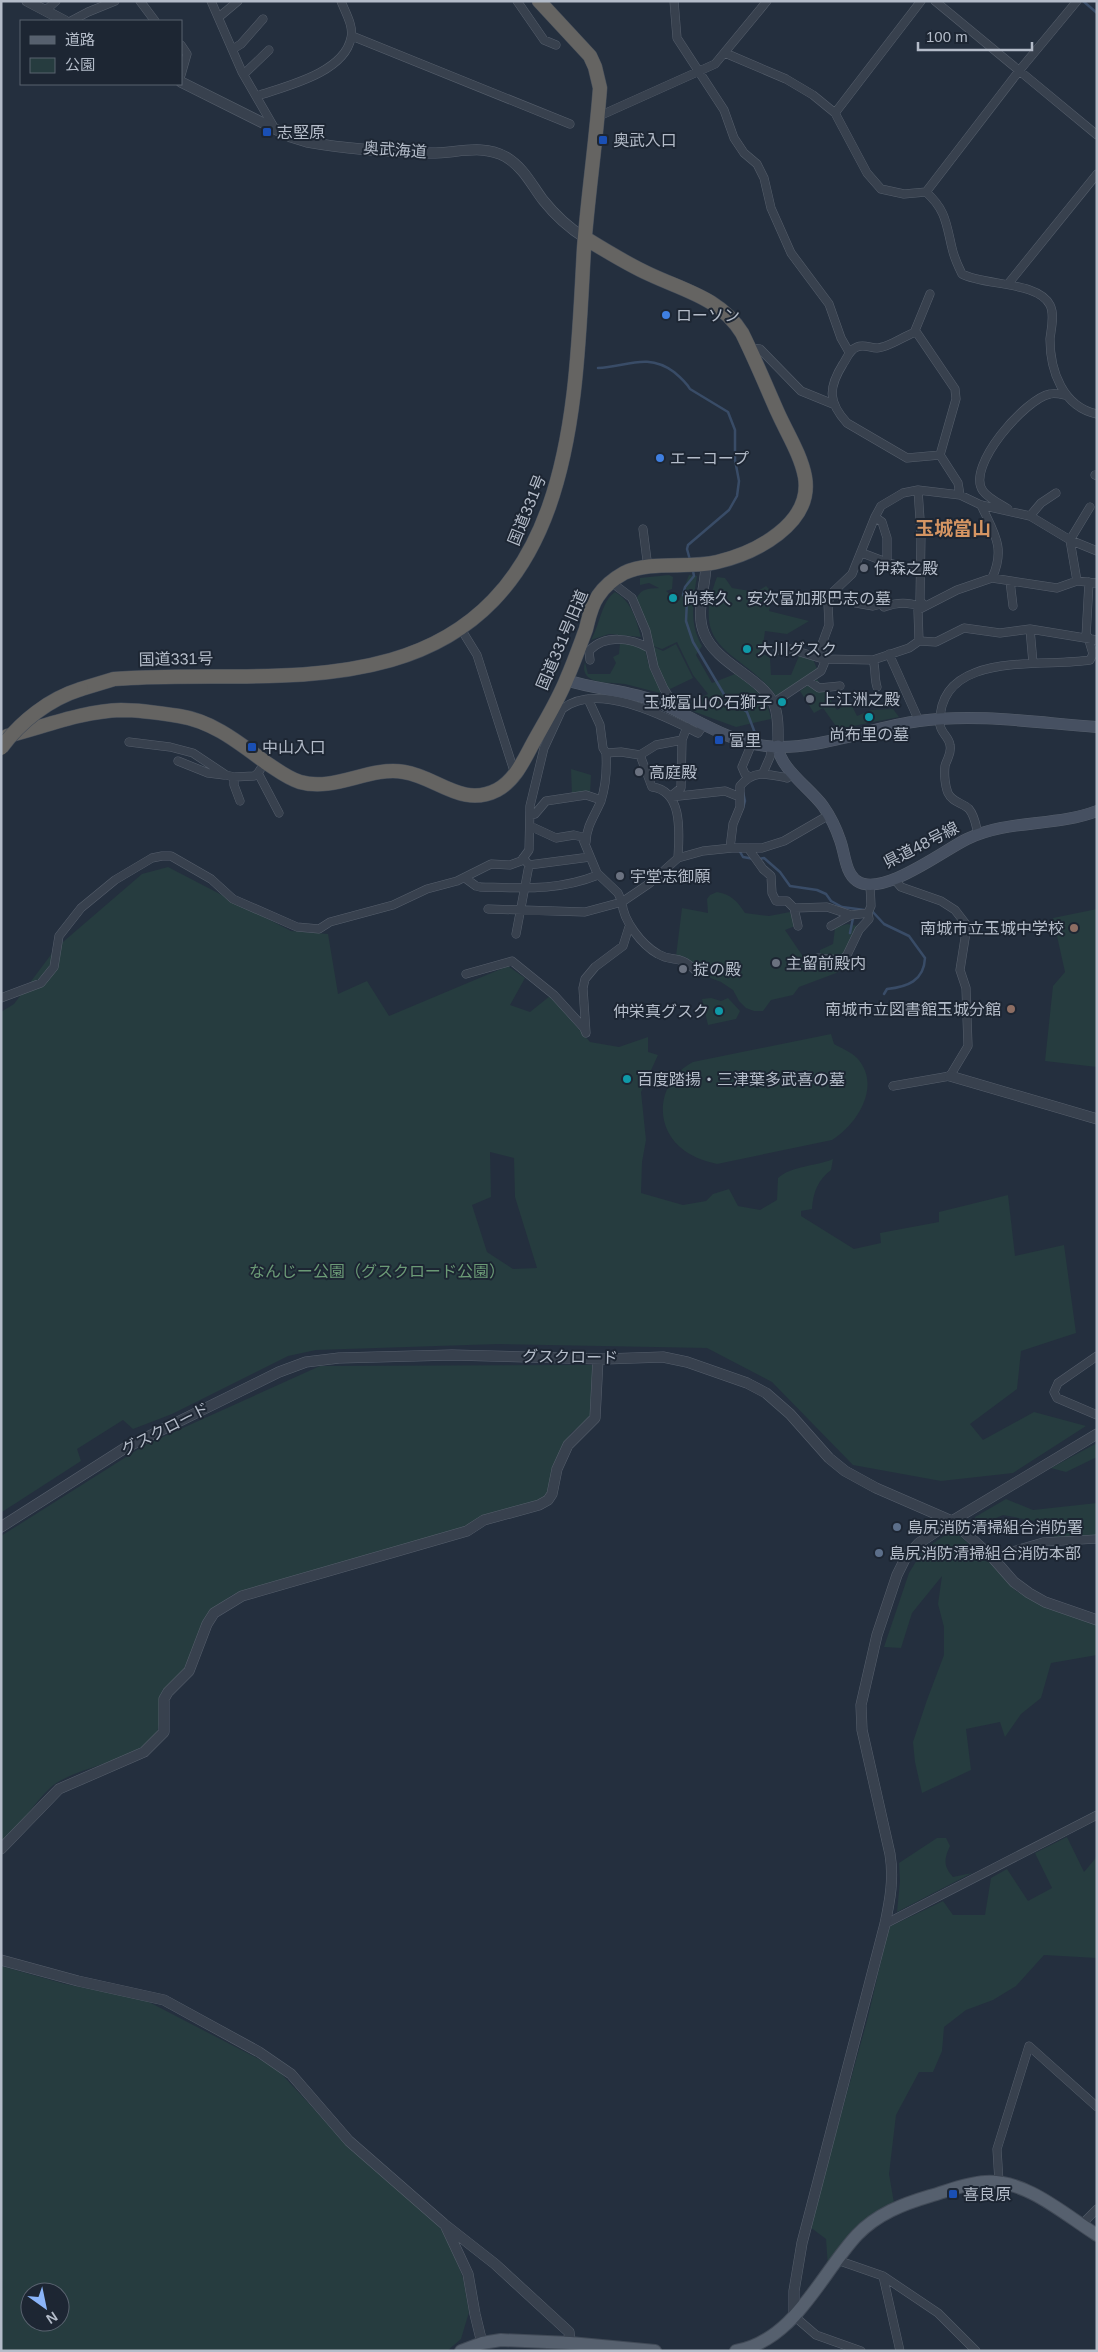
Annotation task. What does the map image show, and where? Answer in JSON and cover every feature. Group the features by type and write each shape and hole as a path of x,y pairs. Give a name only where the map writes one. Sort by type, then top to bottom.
{"highway":[{"name":"国道331号","path":"1,748 32,716 65,695 114,679 322,673 382,662 415,652 461,628 497,597 527,557 538,536 557,485 574,396 585,238 600,88 590,56 539,1"},
{"name":"国道331号旧道","path":"1,737 103,712 134,711 179,716 205,723 262,767 310,784 320,785 368,774 402,771 430,781 448,791 471,797 494,792 506,785 558,706 592,606 611,582 624,573 648,568 696,564 730,558 778,533 792,522 803,501 806,484 802,467 750,348 729,314 714,303 632,266 585,238"}],"main road":[{"path":"566,680 588,687 641,696 752,743 775,746 811,744 919,721 941,719 1097,727"},
{"name":"県道48号線","path":"775,746 782,760 829,815 841,842 847,867 854,879 859,883 870,884 894,880 978,834 1004,826 1078,818 1097,811"},
{"path":"736,2351 751,2347 769,2338 794,2316 858,2235 892,2210 969,2184 999,2182 1027,2191 1097,2235"},
{"path":"461,2351 482,2343 501,2340 570,2343 582,2347 655,2351"}],"street":[{"path":"27,1 63,20"},
{"path":"45,10 56,1"},
{"path":"73,20 115,1"},
{"path":"211,1 244,74 275,129"},
{"path":"219,17 238,1"},
{"path":"257,96 319,73 341,57 352,36 349,21 341,1"},
{"path":"517,1 544,40 556,45"},
{"path":"674,1 677,38 698,73 724,110 734,138 744,152 757,164 764,178 771,208 791,253 829,304 841,338 849,352"},
{"path":"598,117 715,64 767,1"},
{"path":"836,113 922,1"},
{"path":"935,1 1097,135"},
{"path":"142,2 153,20"},
{"path":"725,53 786,79 813,94 836,113 866,173 881,190 904,194 926,192 1019,71 1077,2"},
{"path":"232,49 241,44 263,19"},
{"path":"352,36 570,124"},
{"path":"182,47 186,54 182,71"},
{"path":"244,74 268,50"},
{"name":"奥武海道","path":"182,82 275,129 307,142 436,153 475,149 491,151 505,156 520,167 550,208 570,228 585,238"},
{"path":"1008,284 1097,174"},
{"path":"926,192 938,204 948,224 952,250 962,274 973,280 1008,284 1038,293 1050,304 1052,359 1059,384 1065,395 1079,408 1096,413"},
{"path":"930,294 914,333 878,348 859,346 849,352 832,388 833,404 847,424 907,458 940,455"},
{"path":"914,333 923,340 955,389 956,398 940,455 958,483 960,495"},
{"path":"750,348 760,349 801,391 833,404"},
{"path":"1011,512 983,491 980,484 980,469 986,456 1013,420 1041,397 1050,394 1065,395"},
{"path":"773,703 821,672 823,659 822,644 828,624 828,603 832,593 852,574 862,553 874,517 881,506 892,498 918,490 960,495 981,505 1030,516 1070,540 1097,551"},
{"path":"918,490 921,534 919,566 920,600 923,607"},
{"path":"1030,516 1040,503 1056,493"},
{"path":"981,505 997,544 1000,557 992,578"},
{"path":"1077,581 1070,540 1090,507"},
{"path":"874,517 882,522 887,538 887,562"},
{"path":"644,529 648,568"},
{"path":"862,553 887,562 919,566"},
{"path":"696,564 701,616 707,640 721,656 762,690 773,703 777,716 775,746 770,757 757,774 740,786 740,807 733,824 731,848"},
{"path":"919,641 918,610 957,590 992,578 1057,588 1077,581 1093,582 1087,637 1093,654 1090,660 1070,664 1046,661 975,672 952,687 946,696 941,719 942,731 948,737 951,753 945,767 948,794 969,810 974,817 978,834"},
{"path":"1010,581 1013,606"},
{"path":"611,582 632,598 646,631 649,648 664,689 674,702 679,713"},
{"path":"832,593 869,606 880,604 884,607 896,603 909,603 923,607"},
{"path":"461,628 476,655 515,774"},
{"path":"778,650 790,649 823,659 873,660 909,648 919,641 936,642 964,628 1000,633 1030,629 1097,640"},
{"path":"1030,629 1033,663"},
{"path":"590,660 589,651 605,641 625,639 638,642 649,648"},
{"path":"890,654 919,721"},
{"path":"873,660 876,668 874,678 876,686"},
{"path":"809,681 819,688 840,686"},
{"path":"585,846 588,826 601,800 607,773 606,754 603,748 600,725 588,699"},
{"path":"1,998 41,984 54,967 59,936 81,908 115,880 143,863 162,856 171,856 211,879 233,899 296,927 319,929 330,922 393,905 427,889 464,878 491,864 510,865 523,858 529,850 533,794 544,748 558,706 577,700 588,699 642,708 698,733 704,724"},
{"path":"670,797 680,788 682,740 687,727"},
{"path":"606,754 621,752 640,755 656,745 682,740"},
{"path":"129,742 170,747 193,753 230,776 240,801"},
{"path":"752,743 742,767 745,774 788,778 794,774"},
{"path":"640,755 652,787 659,788 670,797 680,822 678,858"},
{"path":"178,761 208,773 230,776 254,776 262,767 279,814"},
{"path":"670,797 724,791 740,797"},
{"path":"533,794 546,801 586,795 601,800"},
{"path":"530,815 535,814 546,801"},
{"path":"488,909 585,912 622,902 650,883 678,858 704,851 731,848 748,850 762,848 784,841 829,815"},
{"path":"530,826 556,838 574,835 582,837 598,875 618,893 629,927 658,955 685,960 696,971"},
{"path":"748,850 771,876 773,898 776,901 786,901 794,908 798,926"},
{"path":"528,865 590,857"},
{"path":"516,934 528,865 523,858"},
{"path":"464,878 476,886 524,888 574,884 598,875"},
{"path":"894,880 901,887 941,902 955,910 965,923 966,932 960,970 966,988 968,1046 950,1076"},
{"path":"818,958 842,960 847,955 859,930 868,919 870,884"},
{"path":"794,908 827,907 851,915"},
{"path":"831,926 840,923 851,915 869,910"},
{"path":"466,974 512,961 554,995 584,1028 586,1033 583,988 585,979 594,967 623,946 629,927"},
{"path":"893,1086 950,1076 1097,1119"},
{"name":"グスクロード","path":"1,1526 125,1448 279,1372 306,1362 339,1358 460,1355 675,1359 747,1383 776,1401 829,1458 845,1471 876,1488 952,1521 992,1557 1014,1582 1029,1593 1045,1602 1097,1620"},
{"path":"1097,1356 1058,1383 1054,1392 1057,1398 1097,1415"},
{"path":"1,1848 59,1789 144,1752 156,1742 164,1732 164,1699 168,1692 189,1671 207,1624 214,1613 229,1603 242,1596 467,1531 484,1520 539,1505 548,1500 552,1494 557,1469 568,1445 595,1418 598,1359"},
{"path":"861,2351 816,2335 794,2316 794,2291 802,2244 885,1924 892,1871 887,1835 862,1730 861,1705 877,1635 897,1574 906,1557 919,1543 952,1521 1097,1434"},
{"path":"992,1557 1044,1542 1097,1539"},
{"path":"885,1924 1097,1815"},
{"path":"1,1960 164,2000 259,2052 291,2074 349,2141 444,2224 495,2264 569,2332 570,2343"},
{"path":"999,2182 997,2148 1029,2046 1097,2108"},
{"path":"1081,2225 1097,2209"},
{"path":"444,2224 468,2274 482,2343"},
{"path":"837,2260 883,2276 938,2313 976,2351"},
{"path":"883,2276 900,2351"}],"green space":[{"path":"669,575 673,577 672,589 666,591 679,601 689,575 697,576 693,612 695,629 702,646 696,655 712,683 735,674 753,688 763,699 771,719 736,727 695,712 684,705 708,694 693,675 677,642 662,649 653,646 636,600 642,591 659,588 649,583 640,585 640,578"},
{"path":"717,577 725,578 732,588 756,592 766,586 773,593 769,611 809,621 787,634 765,631 762,653 770,658 771,675 791,675 799,656 813,659 817,669 777,697 763,681 723,648 714,636 709,621 710,602"},
{"path":"615,592 629,606 635,617 641,637 609,634 591,640 610,596"},
{"path":"620,643 630,644 645,650 649,666 661,689 660,693 625,684 597,681 586,675 584,670 585,662 588,674 610,674 616,663 613,657 619,654"},
{"path":"676,644 693,678 668,690 653,656 652,646 663,651"},
{"path":"817,679 837,710 850,702 857,716 871,710 893,709 899,717 838,729 823,708 814,713 800,691"},
{"path":"571,769 591,775 590,794 572,796"},
{"name":"なんじー公園（グスクロード公園）","path":"168,867 291,931 328,934 338,994 367,981 389,1016 508,966 525,978 510,1005 530,1012 550,996 590,1042 619,1047 648,1037 648,1052 658,1055 641,1092 646,1140 642,1162 641,1193 683,1205 706,1201 713,1194 729,1189 738,1206 760,1210 777,1200 778,1178 797,1168 833,1159 831,1170 817,1187 812,1209 801,1211 801,1216 854,1249 881,1243 880,1233 939,1222 939,1212 1008,1195 1015,1256 1064,1245 1076,1333 1021,1351 1017,1389 970,1424 983,1440 1034,1412 1086,1426 1013,1473 941,1481 853,1465 772,1382 707,1348 498,1344 316,1350 288,1356 172,1414 133,1429 123,1420 77,1449 81,1461 2,1512 1,1012 14,1004 56,948 142,874","holes":["490,1152 514,1158 515,1197 537,1268 513,1269 487,1252 472,1205 491,1197"]},
{"path":"717,892 734,899 745,913 769,916 790,912 795,926 785,930 802,955 803,964 819,966 820,950 833,944 835,928 847,924 858,926 839,972 799,987 793,995 771,1000 763,1011 754,1011 746,1008 739,1001 733,990 721,982 700,974 686,957 676,956 682,908 708,913 707,899 710,895"},
{"path":"1097,909 1097,1067 1045,1061 1053,986 1065,972 1053,918"},
{"path":"711,998 721,1001 728,998 740,1011 736,1019 708,1025 702,999"},
{"path":"831,1034 834,1044 857,1058 864,1069 867,1080 867,1092 858,1114 842,1133 832,1140 717,1164 693,1156 685,1151 674,1141 667,1130 663,1117 663,1104 666,1092 672,1080 681,1070 693,1062"},
{"path":"594,1365 592,1416 571,1433 555,1463 547,1497 470,1525 328,1569 232,1595 209,1613 188,1667 160,1695 159,1726 155,1736 136,1751 60,1781 50,1788 15,1830 1,1842 1,1536 145,1445 320,1366"},
{"path":"1097,1443 1097,1457 1066,1472 1051,1468"},
{"path":"1006,1499 1033,1510 1097,1503 1097,1536 1054,1537 1051,1524 1003,1515 976,1527 975,1517"},
{"path":"953,1530 987,1560 1016,1591 1050,1609 1097,1624 1097,1655 1051,1663 1041,1698 1021,1714 1005,1737 1000,1722 966,1729 971,1770 922,1793 915,1762 913,1742 944,1655 944,1627 938,1604 942,1576 912,1613 901,1648 884,1647 909,1573 923,1550"},
{"path":"1067,1837 1084,1872 1095,1859 1097,1853 1097,1958 1044,1955 1016,1986 993,2000 966,2010 944,2027 942,2051 933,2072 919,2072 896,2115 889,2174 894,2203 828,2267 826,2239 810,2227 868,2017 889,1927 943,1901 953,1915 985,1915 991,1878 1007,1869 1028,1901 1052,1888 1035,1853"},
{"path":"937,1838 946,1838 950,1846 946,1866 953,1877 972,1873 897,1912 900,1881 899,1863"},
{"path":"1,1966 65,1984 145,2000 276,2068 351,2149 429,2216 446,2235 463,2278 469,2312 461,2339 447,2351 1,2351"}],"waterway":[{"path":"1083,1 1097,13"},
{"path":"598,368 636,362 655,363 664,366 674,372 690,389 728,412 735,430 735,460 739,481 737,496 729,510 688,545 687,549 690,560"},
{"path":"693,571 694,576 685,587 683,595 687,600 686,621 693,642 725,696 747,712 755,733"},
{"path":"743,792 745,801 743,808"},
{"path":"739,850 743,857 754,859"},
{"path":"759,859 764,858 780,872 790,886 817,890 826,894 831,901 842,907 872,911 884,924 909,936 925,958 924,966 918,977 913,981 901,987 887,989 884,994"},
{"path":"850,933 853,918"}],"place":[{"name":"志堅原","path":"267,132"},
{"name":"奥武入口","path":"603,140"},
{"name":"ローソン","path":"666,315"},
{"name":"エーコープ","path":"660,458"},
{"name":"伊森之殿","path":"864,568"},
{"name":"尚泰久・安次富加那巴志の墓","path":"673,598"},
{"name":"大川グスク","path":"747,649"},
{"name":"上江洲之殿","path":"810,699"},
{"name":"玉城富山の石獅子","path":"782,702"},
{"name":"尚布里の墓","path":"869,717"},
{"name":"富里","path":"719,740"},
{"name":"中山入口","path":"252,747"},
{"name":"高庭殿","path":"639,772"},
{"name":"宇堂志御願","path":"620,876"},
{"name":"南城市立玉城中学校","path":"1074,928"},
{"name":"主留前殿内","path":"776,963"},
{"name":"掟の殿","path":"683,969"},
{"name":"南城市立図書館玉城分館","path":"1011,1009"},
{"name":"仲栄真グスク","path":"719,1011"},
{"name":"百度踏揚・三津葉多武喜の墓","path":"627,1079"},
{"name":"島尻消防清掃組合消防署","path":"897,1527"},
{"name":"島尻消防清掃組合消防本部","path":"879,1553"},
{"name":"喜良原","path":"953,2194"}],"district":[{"name":"玉城當山","path":"953,528"}]}
